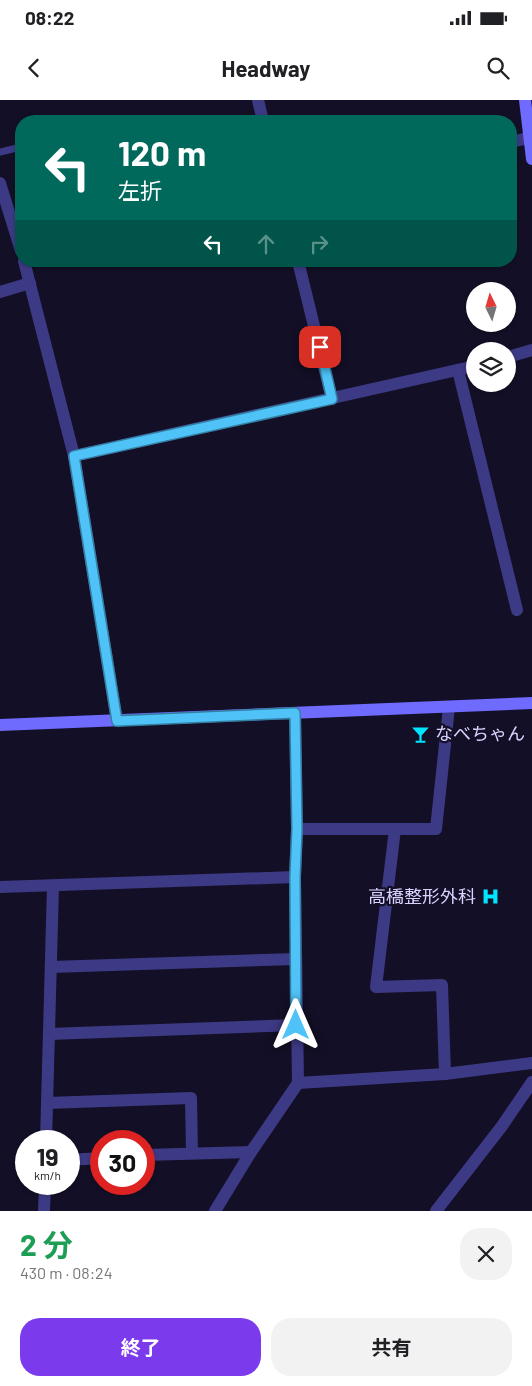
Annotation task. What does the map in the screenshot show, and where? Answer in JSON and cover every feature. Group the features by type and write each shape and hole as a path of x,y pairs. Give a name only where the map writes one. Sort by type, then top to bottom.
{"street":[{"path":"258,100 262,115"},
{"path":"525,100 531,137 532,158"},
{"path":"517,140 531,137"},
{"path":"0,183 15,232"},
{"path":"26,267 74,456 117,721"},
{"path":"299,267 332,399"},
{"path":"0,292 30,283"},
{"path":"516,355 532,350"},
{"path":"74,456 466,368"},
{"path":"458,370 517,610"},
{"path":"0,725 532,703"},
{"path":"297,829 436,828 449,707"},
{"path":"215,1211 251,1152 298,1083 296,1025 295,877 297,829 295,713"},
{"path":"396,829 376,987 442,985 445,1074"},
{"path":"0,887 295,877"},
{"path":"46,1130 53,886"},
{"path":"51,968 296,959"},
{"path":"49,1034 296,1025"},
{"path":"298,1083 445,1074 532,1063"},
{"path":"436,1211 502,1126 532,1082"},
{"path":"47,1103 191,1098 192,1153"},
{"path":"155,1155 251,1152"},
{"path":"44,1195 44,1211"}],"lane":[{"path":"0,152 15,148"}],"place":[{"name":"なべちゃん","path":"421,734"},
{"name":"高橋整形外科","path":"490,897"}],"route":[{"path":"296,1025 295,877 297,829 295,713 117,721 74,456 332,399 320,347"}]}
